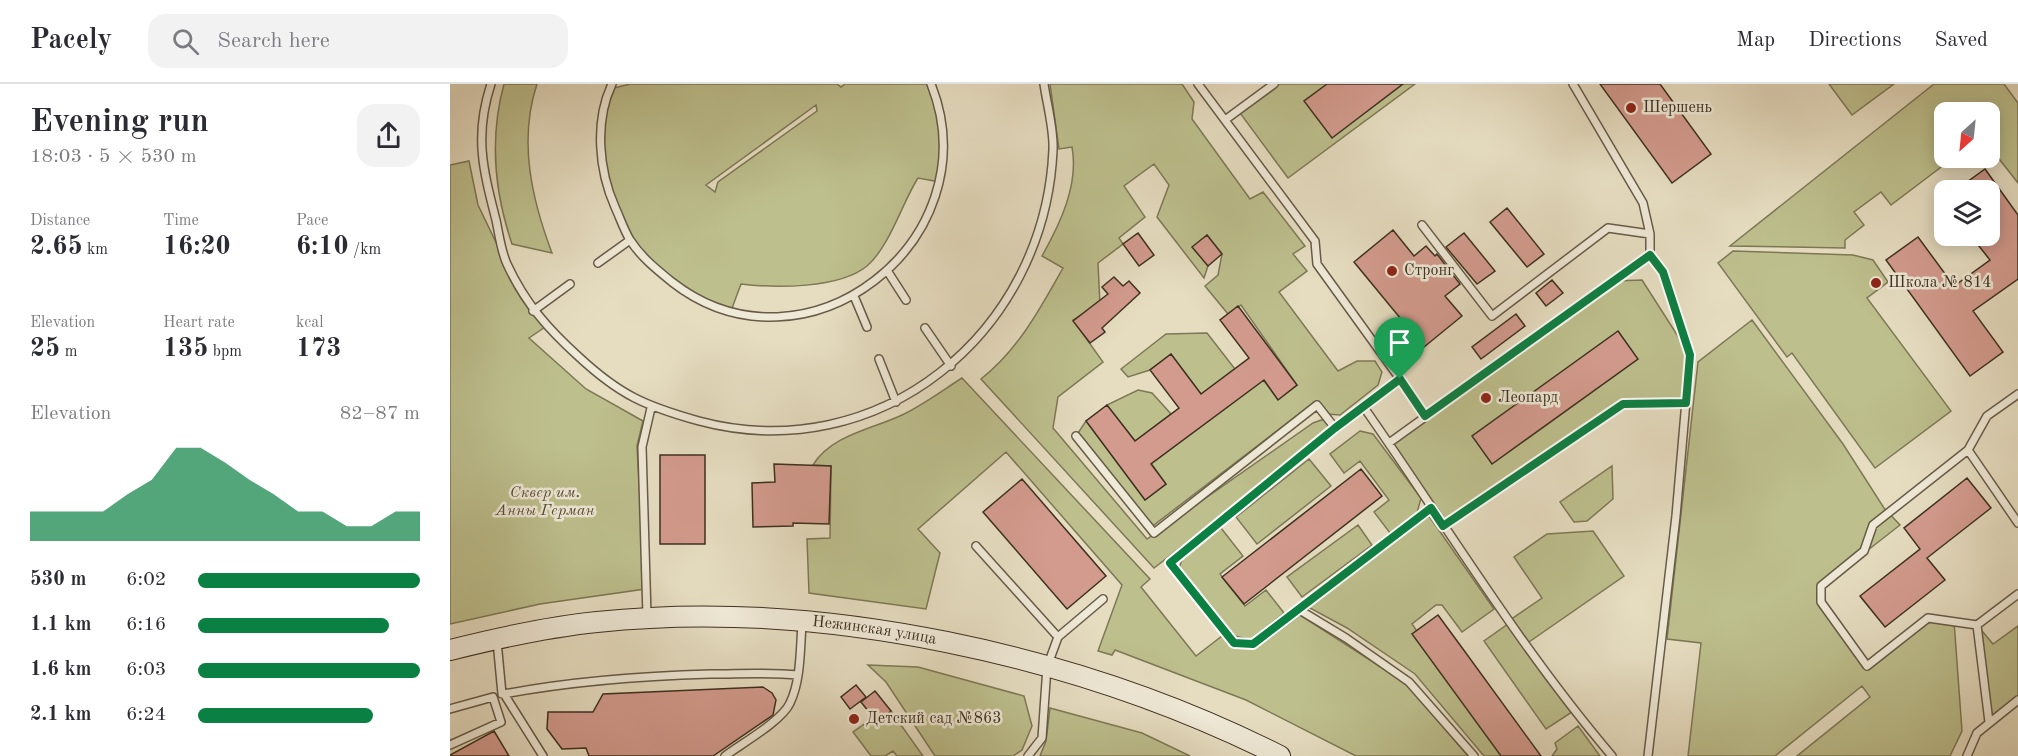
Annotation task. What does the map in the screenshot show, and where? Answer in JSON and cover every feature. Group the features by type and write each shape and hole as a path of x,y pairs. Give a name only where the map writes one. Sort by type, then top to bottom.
{"street":[{"name":"Нежинская улица","path":"450,650 496,638 579,624 647,619 734,617 802,622 936,640 1047,667 1148,699 1280,756"}],"lane":[{"path":"491,84 484,107 481,160 506,263 533,311 545,327 605,381 651,408 733,430 794,431 848,420 896,402 951,366 968,350 1009,299 1040,232 1053,149 1044,84"},
{"path":"612,84 603,118 601,152 606,186 630,240 649,264 687,293 730,311 758,316 795,315 832,306 854,296 888,272 923,227 940,182 944,154 938,102 931,84"},
{"path":"1198,84 1315,241 1317,264 1425,416"},
{"path":"1225,120 1274,84"},
{"path":"1573,84 1643,203 1650,234 1650,255 1663,272 1690,355 1656,704 1648,756"},
{"path":"1422,225 1492,316 1608,228 1650,234"},
{"path":"597,263 630,240"},
{"path":"1389,443 1650,255"},
{"path":"888,272 906,300"},
{"path":"533,311 570,284"},
{"path":"854,296 867,327"},
{"path":"925,328 951,366"},
{"path":"879,359 896,402"},
{"path":"1400,379 1335,428 1170,563 1234,643 1253,644 1431,508"},
{"path":"2018,394 1987,416 1968,450 1873,525 1864,551 1821,586 1821,602 1867,666 1928,618 1977,625 2018,594"},
{"path":"1443,526 1623,404 1686,403"},
{"path":"1076,436 1154,533 1317,405 1335,428"},
{"path":"1363,406 1443,526 1580,718 1612,756"},
{"path":"647,619 642,447 651,408"},
{"path":"1968,450 2018,523"},
{"path":"976,546 1058,637"},
{"path":"1028,756 1042,738 1047,667 1058,637 1103,599"},
{"path":"1298,609 1346,638 1409,682 1474,756"},
{"path":"725,756 780,715 790,704 798,675 802,622"},
{"path":"1977,625 1989,722"},
{"path":"496,638 504,694 543,756"},
{"path":"450,709 504,694 569,682 656,675 775,673 798,675"},
{"path":"450,745 501,722 494,697"},
{"path":"1967,756 1977,733 2018,700"}],"green space":[{"path":"504,84 537,84 531,105 528,149 533,191 552,253 512,244 506,224 498,185 495,145 499,104"},
{"path":"630,84 837,84 841,87 845,84 931,84 941,120 940,182 918,178 889,236 875,258 855,274 824,283 806,285 741,284 731,311 687,293 630,240 606,187 603,118 610,89","holes":["816,105 817,111 718,182 715,192 706,185"]},
{"path":"1050,84 1182,84 1194,102 1192,119 1250,199 1263,192 1305,246 1293,254 1307,271 1279,292 1338,371 1357,361 1375,361 1382,372 1378,385 1340,415 1327,414 1316,401 1150,528 1076,436 1086,421 1145,500 1166,484 1144,453 1255,369 1278,399 1297,385 1241,305 1228,314 1205,286 1218,275 1222,254 1207,235 1193,247 1208,266 1204,278 1157,217 1169,185 1154,164 1124,186 1145,217 1119,238 1123,244 1098,263 1100,305 1073,320 1103,362 1058,397 1053,428 1147,539 1313,423 1327,418 1335,428 1154,568 981,379 1017,342 1063,268 1042,256 1061,217 1073,176 1072,147 1059,149"},
{"path":"1277,84 1415,84 1288,178 1240,113"},
{"path":"1829,84 1894,84 1852,115"},
{"path":"1934,84 2004,84 2018,103 2018,183 2000,160 2000,102 1934,102 1934,168 1940,168 1891,205 1881,192 1854,212 1864,225 1845,240 1845,248 1730,246"},
{"name":"Сквер им. Анны Герман","path":"469,161 478,205 506,263 545,327 529,338 586,389 643,421 637,446 645,589 540,604 450,624 450,165"},
{"path":"1733,251 1853,255 1873,260 1888,282 1867,298 1951,411 1875,468 1792,353 1787,357 1718,263"},
{"path":"1642,280 1690,355 1686,403 1623,404 1443,526 1389,443 1614,281"},
{"path":"1752,320 1843,444 1884,508 1900,525 1822,586 1823,603 1867,666 1928,618 1954,621 1962,731 1950,756 1797,756 1870,697 1862,686 1775,756 1688,756 1701,643 1667,639 1698,362"},
{"path":"1207,333 1235,369 1201,394 1171,354 1150,370 1128,377 1121,369 1166,334"},
{"path":"962,378 1150,579 1141,587 1196,656 1222,636 1233,648 1256,648 1300,615 1406,683 1468,756 1356,756 1246,700 1115,650 1112,655 1098,651 1122,585 1006,452 918,529 940,553 926,609 809,593 807,539 830,538 831,466 813,465 830,446 910,411"},
{"path":"1138,390 1152,393 1171,414 1135,441 1107,405"},
{"path":"1360,431 1373,434 1421,498 1417,513 1390,533 1374,512 1389,500 1360,461 1344,473 1330,454"},
{"path":"1309,459 1331,486 1257,544 1236,517"},
{"path":"1612,466 1613,499 1587,521 1574,522 1560,502"},
{"path":"1429,516 1494,609 1462,632 1442,605 1436,605 1412,624 1502,756 1484,756 1415,674 1347,628 1308,607"},
{"path":"1358,525 1372,545 1302,597 1287,577"},
{"path":"1221,528 1243,556 1220,574 1245,606 1266,590 1284,613 1251,640 1235,636 1179,568 1183,557"},
{"path":"1593,531 1624,576 1526,644 1510,620 1542,598 1514,557 1547,534"},
{"path":"1508,624 1572,712 1546,729 1484,641"},
{"path":"1977,625 1993,644 2018,626 2018,700 1989,722"},
{"path":"868,665 918,667 1024,696 1032,726 1022,750 1013,756 935,756 886,682"},
{"path":"1050,708 1142,733 1190,756 1040,756 1046,741"},
{"path":"891,711 923,756 897,756 893,751 885,756 871,756 853,732 873,718 877,722"},
{"path":"1578,726 1600,756 1552,756 1557,749 1555,743"}],"building":[{"path":"1327,84 1403,84 1332,138 1304,101"},
{"path":"1600,84 1660,84 1711,154 1672,183"},
{"path":"1985,169 1993,180 1970,180"},
{"path":"2000,190 2018,215 2018,279 1973,311 2003,352 1970,376 1886,260 1918,237 1954,286 1990,260 1979,246 2000,246"},
{"path":"1507,208 1544,254 1527,267 1490,222"},
{"path":"1393,230 1414,256 1426,246 1435,256 1437,254 1460,284 1445,296 1462,316 1424,347 1354,262"},
{"path":"1138,233 1154,255 1139,266 1123,244"},
{"path":"1464,233 1495,271 1477,284 1446,247"},
{"path":"1207,235 1222,254 1208,266 1192,247"},
{"path":"1114,277 1123,286 1129,281 1140,293 1102,328 1105,332 1090,343 1073,321 1108,294 1102,287"},
{"path":"1552,280 1563,293 1546,306 1536,293"},
{"path":"1238,306 1297,385 1278,400 1264,380 1151,464 1166,484 1145,500 1086,421 1107,405 1135,441 1179,408 1150,370 1171,354 1201,394 1249,358 1220,320"},
{"path":"1516,314 1525,326 1481,359 1472,347"},
{"path":"1618,331 1638,359 1492,464 1472,436"},
{"path":"660,455 705,455 705,544 660,544"},
{"path":"774,464 831,466 829,524 793,523 793,526 753,527 752,483 775,482"},
{"path":"1361,469 1382,496 1244,604 1222,577"},
{"path":"1967,478 1991,508 1927,558 1945,580 1885,627 1860,596 1920,549 1904,528"},
{"path":"1022,479 1106,576 1067,609 983,512"},
{"path":"1438,615 1541,756 1501,756 1412,634"},
{"path":"856,685 866,697 850,709 841,697"},
{"path":"763,687 772,693 776,700 773,715 713,756 589,756 586,748 562,749 547,729 548,712 593,712 603,694"},
{"path":"875,691 891,711 877,722 861,702"},
{"path":"494,731 509,756 450,756 450,755"}],"place":[{"name":"Шершень","path":"1631,108"},
{"name":"Стронг","path":"1392,271"},
{"name":"Школа № 814","path":"1876,283"},
{"name":"Леопард","path":"1486,398"},
{"name":"Детский сад №863","path":"854,719"}],"route":[{"path":"1650,255 1663,272 1690,355 1686,403 1623,404 1443,526 1431,508 1253,644 1234,643 1170,563 1335,428 1400,379 1425,416 1650,255"}]}
